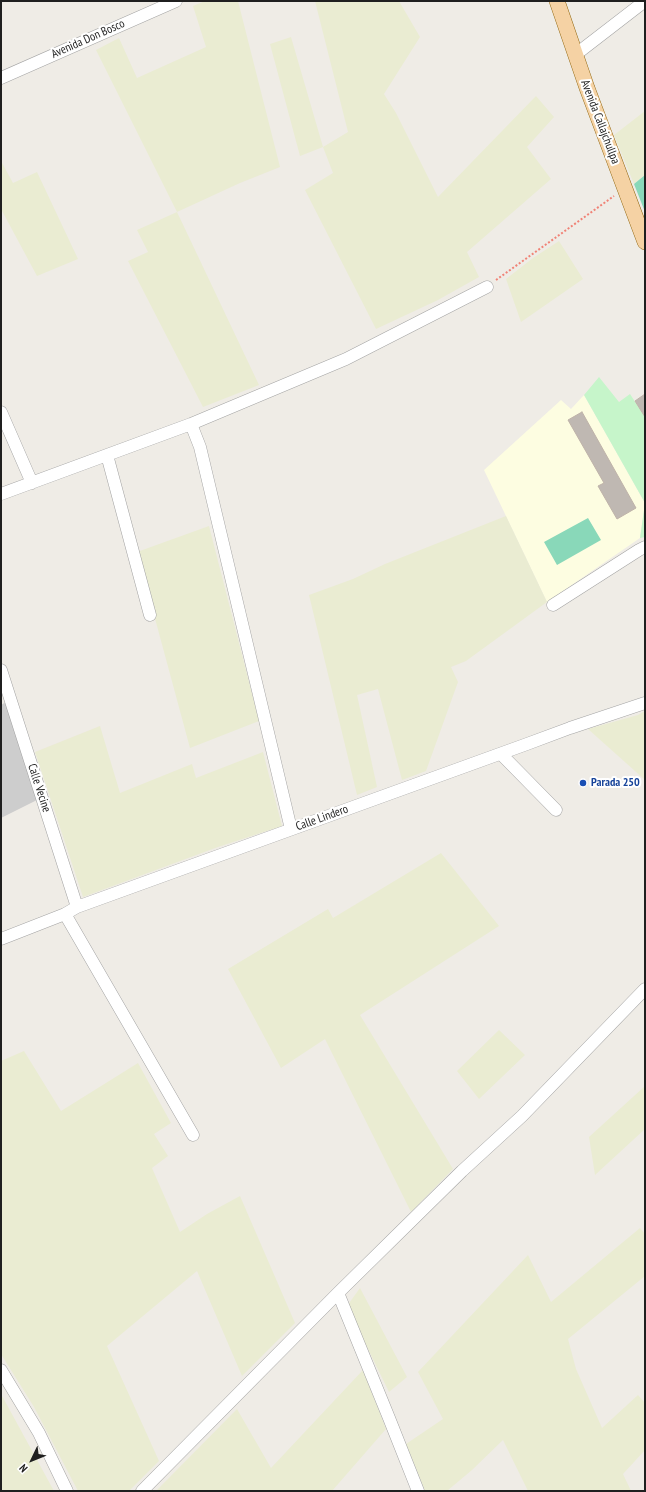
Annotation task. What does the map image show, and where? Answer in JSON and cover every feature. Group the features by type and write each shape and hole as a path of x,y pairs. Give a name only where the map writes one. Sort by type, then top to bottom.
{"main road":[{"name":"Avenida Callajchullpa","path":"556,1 645,242"}],"street":[{"name":"Avenida Don Bosco","path":"1,78 176,1"},
{"path":"575,55 645,1"},
{"path":"1,494 191,424 346,359 487,287"},
{"path":"1,412 32,483"},
{"path":"191,424 200,447 291,830"},
{"path":"107,455 150,615"},
{"path":"553,604 645,547"},
{"name":"Calle Vecine","path":"1,670 77,907"},
{"name":"Calle Lindero","path":"1,939 65,914 77,907 570,728 645,703"},
{"path":"501,754 556,810"},
{"path":"65,914 193,1135"},
{"path":"142,1491 338,1293 462,1171 522,1116 645,989"},
{"path":"338,1293 418,1491"},
{"path":"1,1370 39,1433 67,1491"}],"path":[{"path":"487,287 625,188"}],"shaded area":[{"path":"205,1 238,1 280,167 240,183 177,212 96,50 119,38 137,78 206,47 193,6"},
{"path":"315,1 399,1 420,37 384,94 396,113 438,197 536,96 554,117 527,147 551,179 467,252 479,277 438,300 376,329 305,190 333,173 323,147 348,132"},
{"path":"291,37 323,147 300,156 270,44"},
{"path":"645,111 645,175 634,184 614,135"},
{"path":"1,161 13,183 37,172 78,259 37,276 1,209"},
{"path":"177,212 259,385 203,407 128,261 148,252 137,230"},
{"path":"559,241 583,279 521,322 506,279 533,258"},
{"path":"584,395 645,503 640,538 547,602 484,470 561,400 571,409"},
{"path":"506,516 547,602 466,661 451,667 458,682 426,771 402,780 378,689 357,695 377,787 357,795 309,595 353,579 385,564"},
{"path":"209,526 259,721 190,748 137,552"},
{"path":"6,702 37,800 1,818 1,705"},
{"path":"645,711 645,780 588,729 638,715"},
{"path":"100,726 120,793 192,764 196,778 263,752 282,826 218,847 83,897 35,752"},
{"path":"441,853 499,926 360,1015 453,1169 411,1212 325,1039 281,1068 228,969 328,909 333,918"},
{"path":"499,1030 525,1055 479,1099 457,1071"},
{"path":"24,1051 61,1111 138,1063 171,1123 154,1134 168,1156 152,1168 180,1232 207,1214 240,1196 295,1323 242,1376 197,1271 107,1346 159,1461 129,1491 78,1491 34,1407 1,1354 1,1061"},
{"path":"645,1086 645,1129 595,1175 589,1137"},
{"path":"640,1228 645,1234 645,1276 568,1339 576,1369 602,1428 638,1395 645,1403 645,1450 623,1474 631,1491 528,1491 503,1440 472,1470 447,1491 425,1491 406,1444 443,1419 418,1372 528,1255 551,1302"},
{"path":"360,1288 407,1377 389,1392 347,1306"},
{"path":"363,1370 386,1429 332,1491 156,1491 237,1409 271,1468"},
{"path":"1,1394 54,1491 1,1491"}],"green space":[{"path":"645,175 645,212 634,184"},
{"path":"599,377 619,402 630,394 645,417 645,503 584,395"},
{"path":"645,503 645,537 640,538"},
{"path":"588,518 601,540 557,565 544,542"}],"building":[{"path":"645,394 645,417 635,401"},
{"path":"582,412 636,508 617,519 598,486 604,483 568,420"}],"place":[{"name":"Parada 250","path":"583,783"}]}
